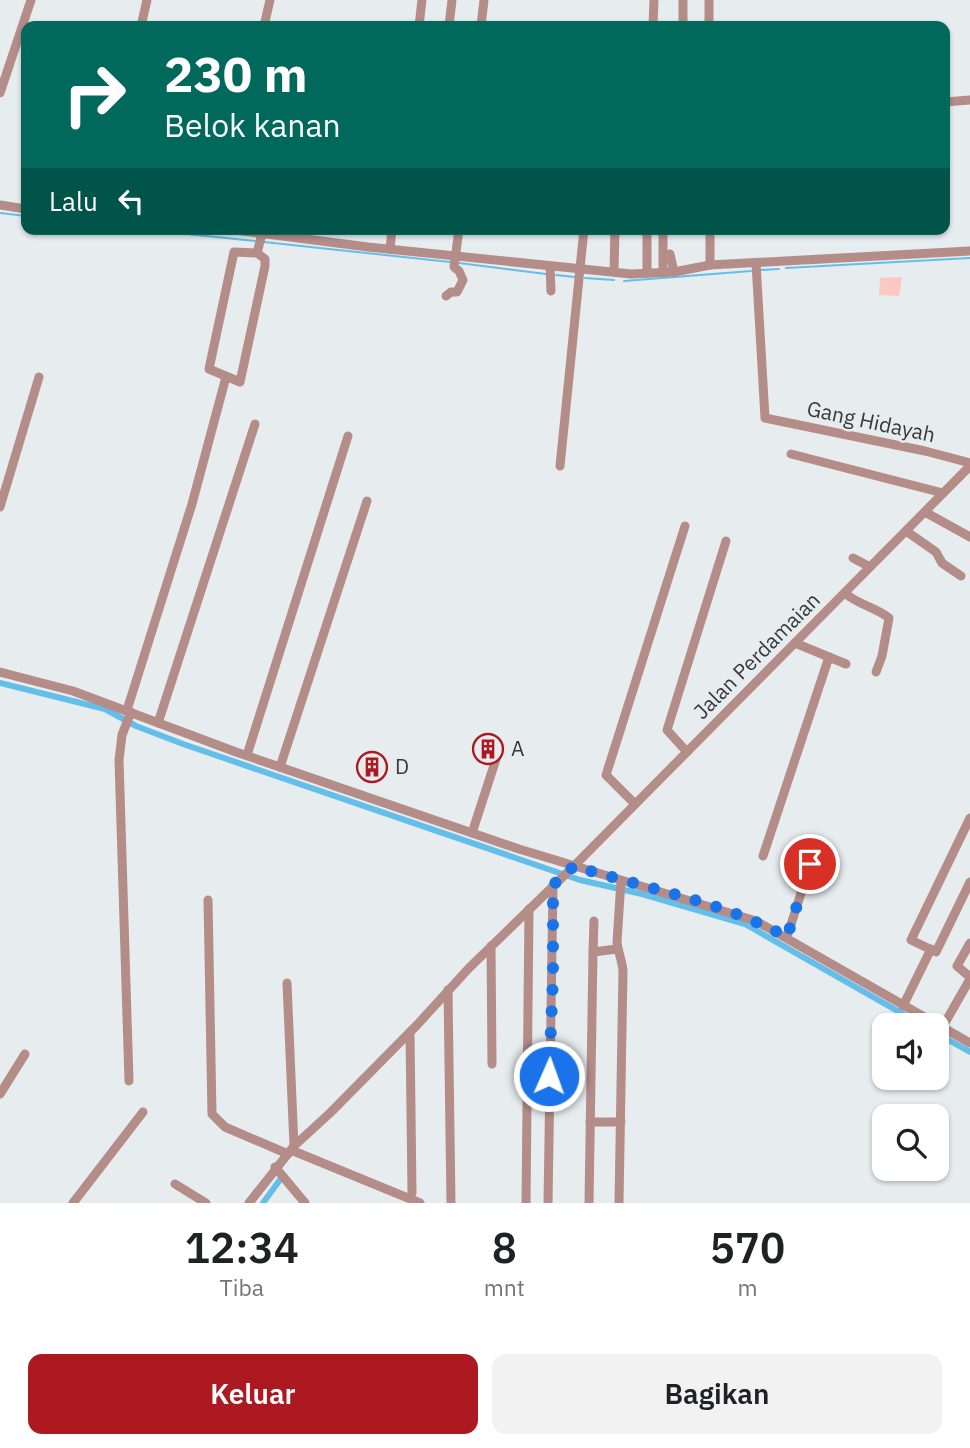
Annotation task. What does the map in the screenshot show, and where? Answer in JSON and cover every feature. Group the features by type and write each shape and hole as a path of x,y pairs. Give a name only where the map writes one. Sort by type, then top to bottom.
{"street":[{"path":"24,21 31,0"},
{"path":"142,21 148,0"},
{"path":"265,21 270,0"},
{"path":"420,21 422,0"},
{"path":"450,21 452,0"},
{"path":"482,21 484,0"},
{"path":"653,21 654,0"},
{"path":"683,0 683,21"},
{"path":"709,0 709,21"},
{"path":"0,93 21,30"},
{"path":"950,102 970,100"},
{"path":"0,205 21,208"},
{"path":"390,249 391,235"},
{"path":"446,296 457,292 463,280 455,260 458,235"},
{"path":"561,466 584,235"},
{"path":"614,272 615,235"},
{"path":"647,273 648,235"},
{"path":"663,235 663,272"},
{"path":"710,235 710,265"},
{"path":"257,238 265,259 265,267 240,382 209,369 234,252 257,238 390,249 455,260 647,273 674,272 710,265 970,251"},
{"path":"670,254 674,272"},
{"name":"Gang Hidayah","path":"755,263 765,418 925,451 970,464"},
{"path":"550,266 551,291"},
{"path":"0,507 38,377"},
{"path":"128,1081 119,760 125,726 192,504 226,377"},
{"path":"158,723 255,424"},
{"path":"247,755 348,436"},
{"path":"791,454 943,493"},
{"name":"Jalan Perdamaian","path":"249,1203 279,1171 291,1150 970,464"},
{"path":"280,767 367,501"},
{"path":"925,512 970,537"},
{"path":"635,804 606,775 685,526"},
{"path":"906,531 936,552 942,563 961,576"},
{"path":"687,752 667,730 726,541"},
{"path":"853,558 870,567"},
{"path":"845,593 852,600 889,618 876,672"},
{"path":"795,643 846,664"},
{"path":"763,856 829,657"},
{"path":"0,672 64,688 280,767 472,833 567,871 620,887 740,915 787,937 915,1013"},
{"path":"472,833 498,752"},
{"path":"970,818 911,940 936,952 970,882"},
{"path":"787,937 818,840"},
{"path":"548,1203 553,885"},
{"path":"619,1203 623,971 622,956 617,949 620,887"},
{"path":"208,900 212,1114 225,1127 291,1150 420,1203"},
{"path":"526,1203 529,909"},
{"path":"589,1203 594,921"},
{"path":"949,1016 970,978 957,966 970,943"},
{"path":"491,946 492,1064"},
{"path":"593,952 617,949"},
{"path":"903,1006 931,949"},
{"path":"287,983 291,1150"},
{"path":"448,990 451,1203"},
{"path":"410,1032 412,1193"},
{"path":"949,1032 970,1043"},
{"path":"0,1094 25,1054"},
{"path":"73,1203 143,1112"},
{"path":"590,1122 621,1122"},
{"path":"279,1171 305,1203"},
{"path":"175,1184 206,1203"}],"shaded area":[{"path":"902,277 899,296 879,295 880,278"}],"waterway":[{"path":"0,213 21,215"},
{"path":"196,235 255,241"},
{"path":"264,242 450,262"},
{"path":"786,268 970,258"},
{"path":"459,263 546,274"},
{"path":"761,270 779,269"},
{"path":"624,281 751,271"},
{"path":"556,275 575,277"},
{"path":"585,278 614,280"},
{"path":"0,683 105,709 136,726 183,744 580,880 642,894 745,924 901,1013"},
{"path":"949,1040 970,1052"},
{"path":"263,1203 282,1177"}],"place":[{"name":"A","path":"488,749"},
{"name":"D","path":"372,767"}],"route":[{"path":"549,1076 553,885 568,870 574,866 683,897 756,921 787,937 810,864"}]}
